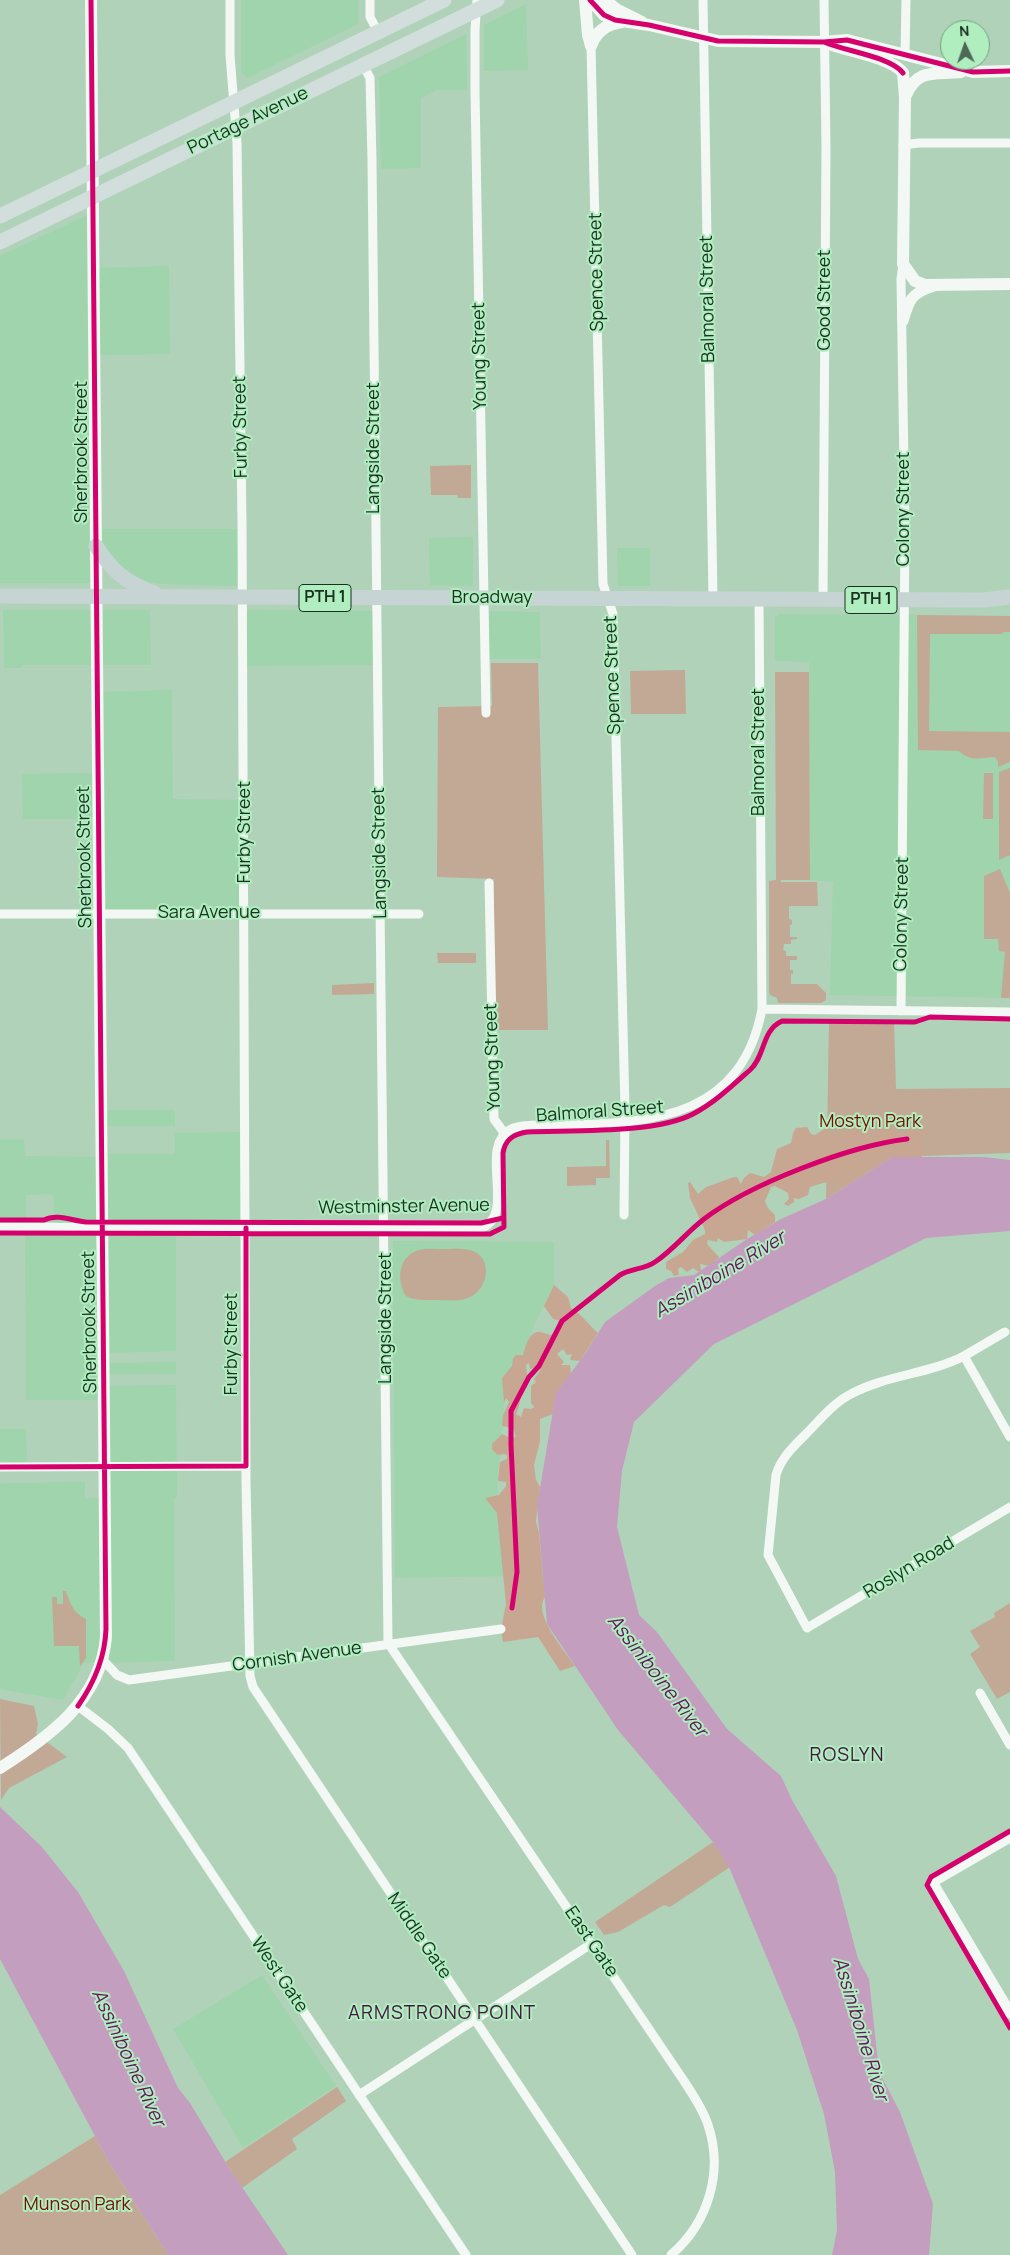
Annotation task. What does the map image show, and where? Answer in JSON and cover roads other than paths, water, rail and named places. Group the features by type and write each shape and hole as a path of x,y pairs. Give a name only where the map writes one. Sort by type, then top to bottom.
{"highway":[{"path":"96,546 108,564 120,577 136,586 165,597"},
{"name":"Broadway","path":"0,596 904,600 984,600 1010,597"},
{"name":"Broadway","path":"984,600 1010,605"}],"main road":[{"name":"Sherbrook Street","path":"0,1768 59,1726 78,1706 90,1688 102,1659 106,1630 91,0"},
{"name":"Portage Avenue","path":"0,216 444,0"},
{"name":"Portage Avenue","path":"0,242 363,65 476,5 497,0"},
{"path":"585,0 591,46"},
{"path":"590,0 604,14 622,22 649,26 718,42 824,42 847,40 973,72"},
{"path":"605,0 616,9 649,26"},
{"path":"591,46 601,30 614,23 622,22"},
{"name":"Colony Street","path":"824,42 837,48 893,64 903,73 905,97 903,264"},
{"path":"905,97 911,84 918,78 973,72 1010,71"},
{"path":"903,264 915,281 925,285 1010,284"}],"street":[{"name":"Furby Street","path":"230,0 230,55 236,126 243,597 246,1466 249,1664"},
{"path":"370,0 370,17 378,32"},
{"name":"Balmoral Street","path":"702,0 713,598"},
{"name":"Good Street","path":"823,599 826,163 824,0"},
{"path":"905,56 906,0"},
{"name":"Young Street","path":"476,5 475,100 486,713"},
{"name":"Spence Street","path":"591,46 603,584 613,614 625,1122 624,1215"},
{"name":"Langside Street","path":"363,65 370,78 372,161 388,1643"},
{"path":"904,145 918,143 1010,143"},
{"name":"Colony Street","path":"901,1011 904,600 903,321 900,279 903,264"},
{"path":"903,321 909,301 914,294 936,285"},
{"name":"Balmoral Street","path":"504,1134 517,1127 625,1122 653,1119 679,1112 700,1102 723,1085 737,1070 745,1057 759,1026 762,1009 759,599"},
{"name":"Young Street","path":"489,883 494,1119 504,1134 497,1151 496,1212 489,1224"},
{"name":"Sara Avenue","path":"0,914 419,914"},
{"path":"762,1009 1010,1012"},
{"name":"Westminster Avenue","path":"0,1227 478,1229 489,1224"},
{"path":"1006,1332 964,1356 1010,1437"},
{"name":"Roslyn Road","path":"964,1356 951,1362 850,1394 835,1404 792,1449 780,1465 776,1475 768,1555 807,1628 1010,1507"},
{"path":"0,1467 246,1466"},
{"name":"Cornish Avenue","path":"102,1659 117,1675 130,1680 500,1629"},
{"name":"East Gate","path":"388,1643 693,2094 707,2123 711,2137 713,2177 707,2205 691,2234 671,2255"},
{"name":"Middle Gate","path":"249,1664 253,1687 632,2255"},
{"path":"980,1693 1010,1745"},
{"name":"West Gate","path":"78,1706 108,1729 128,1748 466,2255"},
{"path":"1010,1837 932,1882 1010,2013"},
{"path":"359,2095 591,1944"}],"water":[{"name":"Assiniboine River","path":"892,1157 984,1157 1010,1160 1010,1231 926,1238 714,1344 634,1422 622,1471 617,1527 639,1615 657,1632 727,1729 781,1776 792,1800 836,1876 858,1959 869,1979 879,2072 900,2112 933,2204 929,2255 832,2255 837,2230 835,2172 824,2114 797,2030 729,1867 713,1842 618,1730 547,1624 537,1506 556,1393 585,1354 605,1322 655,1286 669,1278 694,1275 747,1239 781,1219 826,1199"},
{"name":"Assiniboine River","path":"0,1807 41,1846 78,1892 124,1971 178,2088 190,2103 229,2168 288,2255 168,2255 110,2164 0,1959"}],"district":[{"name":"ROSLYN","path":"847,1756"},
{"name":"ARMSTRONG POINT","path":"442,2014"}],"park label":[{"name":"Mostyn Park","path":"870,1122"},
{"name":"Munson Park","path":"77,2205"}]}
